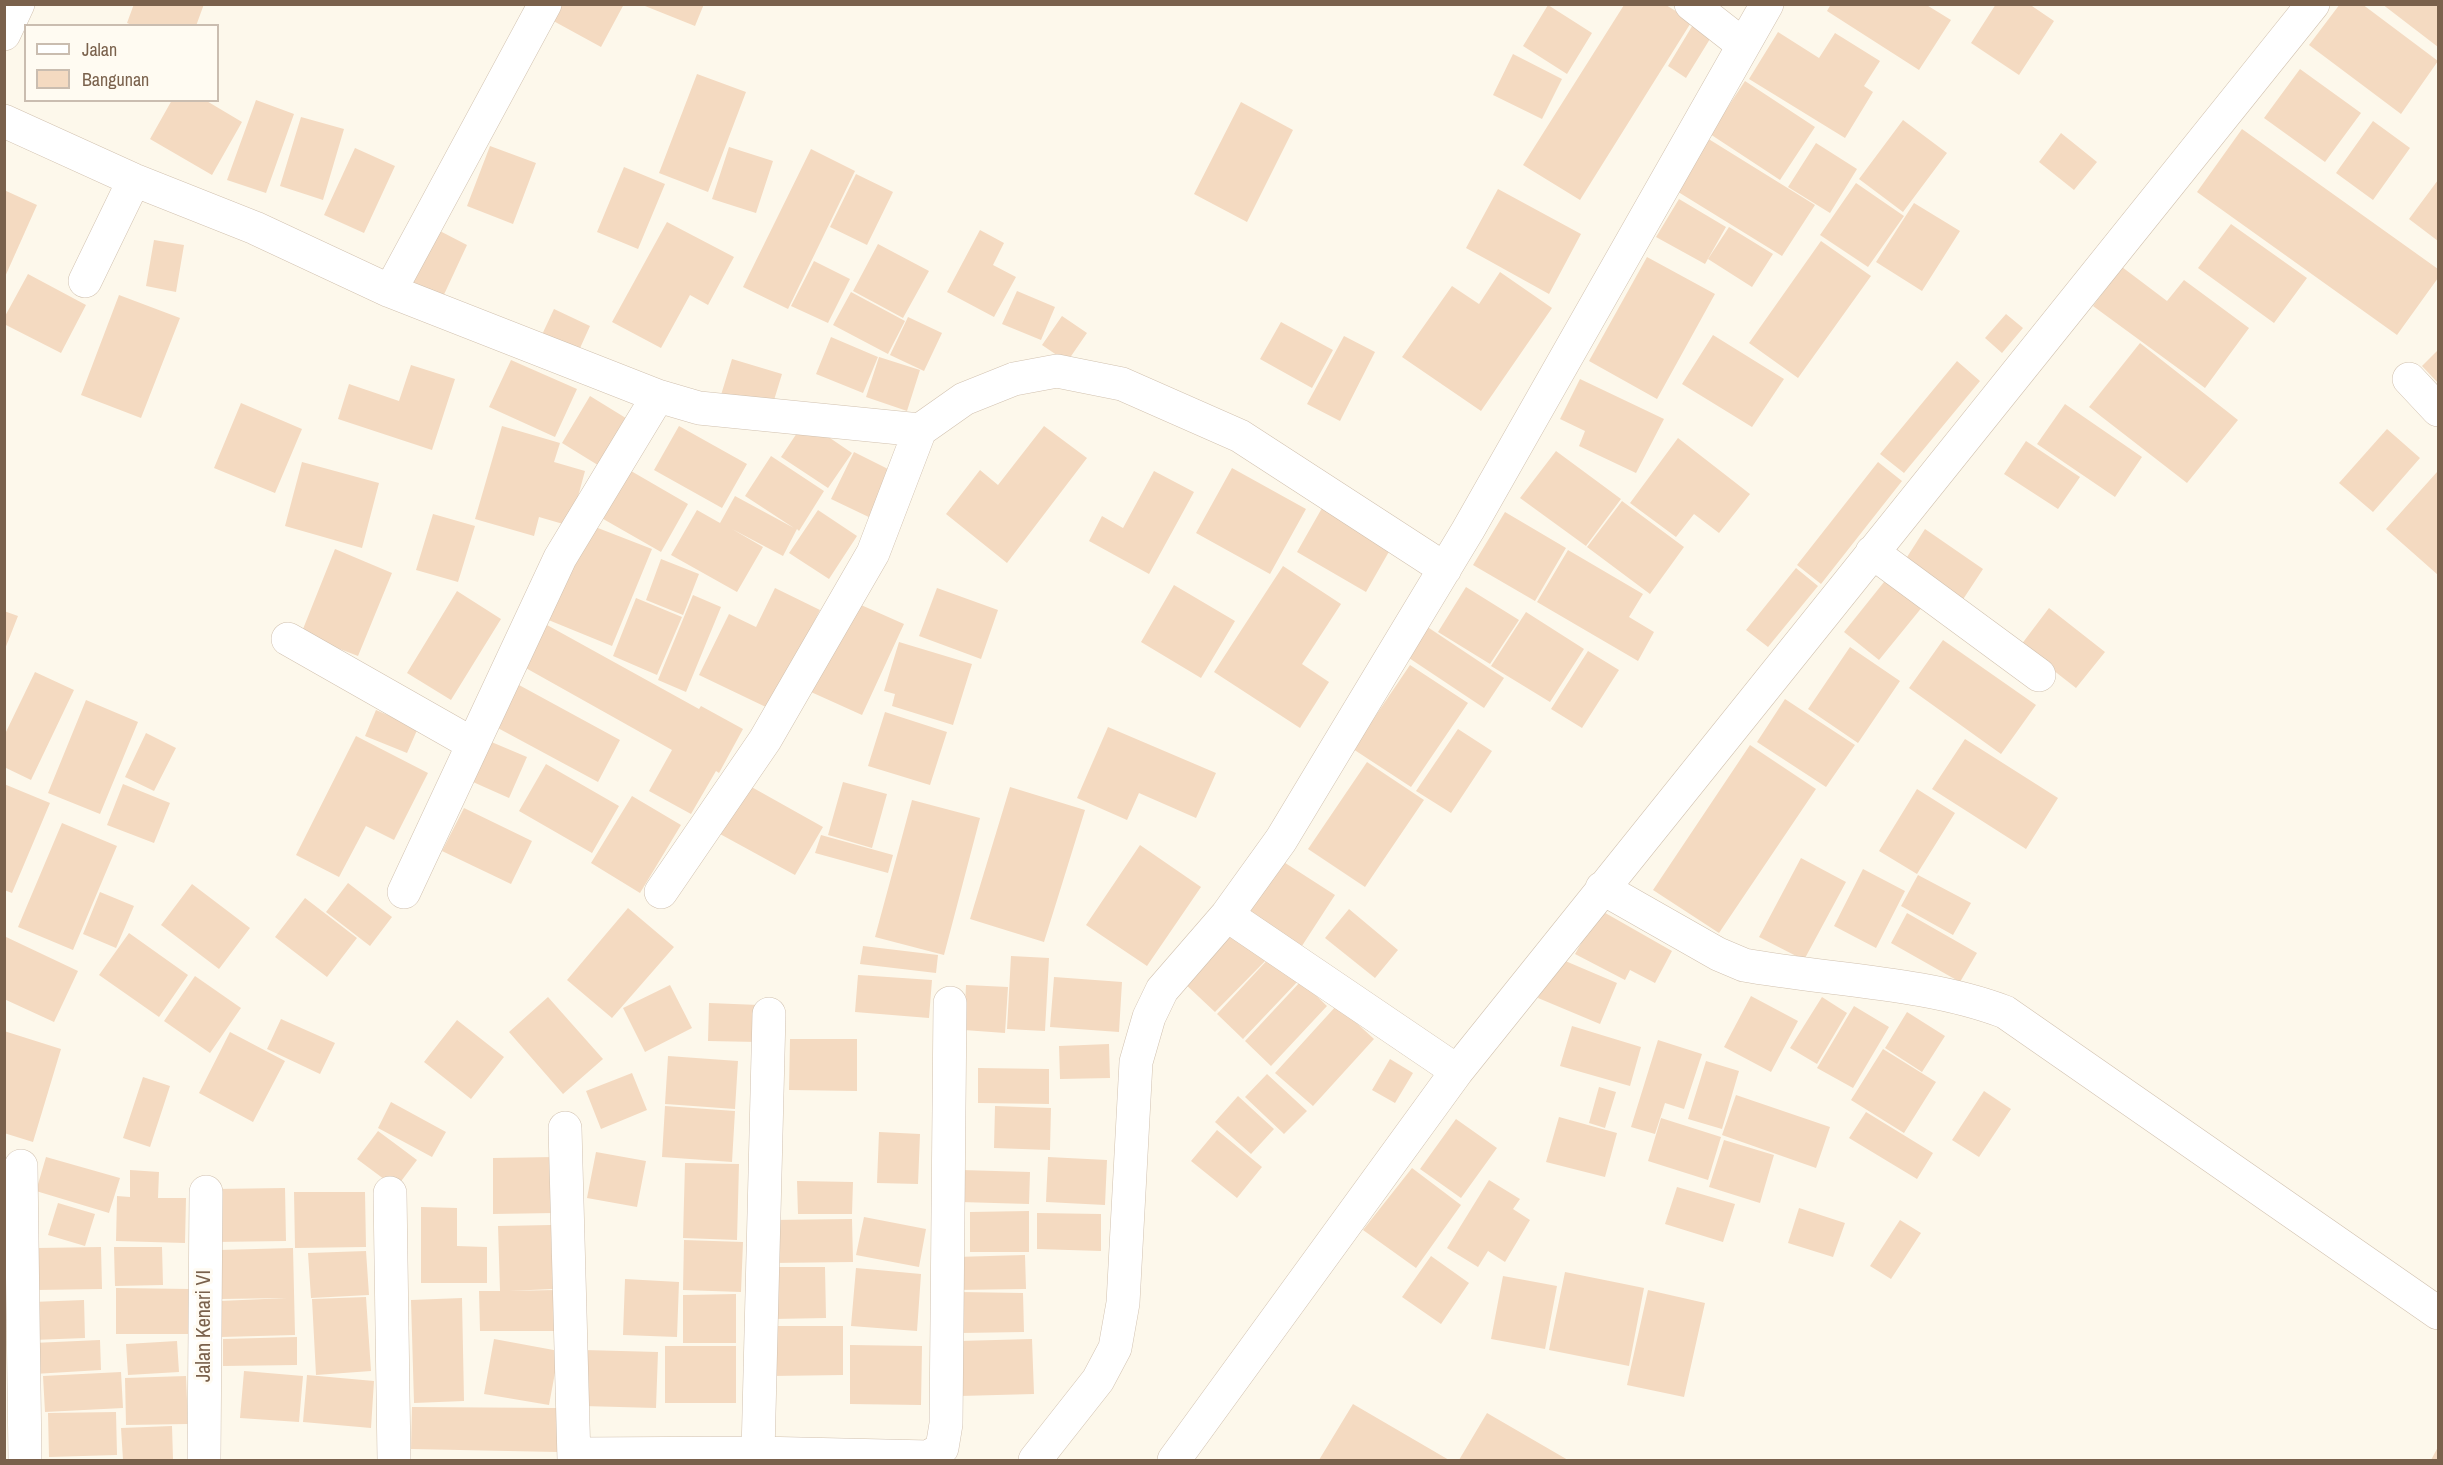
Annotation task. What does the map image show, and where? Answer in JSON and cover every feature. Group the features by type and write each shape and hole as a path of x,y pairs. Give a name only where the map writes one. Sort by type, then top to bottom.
{"street":[{"path":"4,34 18,4"},
{"path":"390,291 545,4"},
{"path":"1691,4 1742,44"},
{"path":"1035,1461 1098,1380 1115,1348 1123,1303 1136,1062 1149,1017 1162,990 1227,915 1281,840 1445,569 1742,44 1767,4"},
{"path":"1174,1461 1457,1071 2313,4"},
{"path":"4,121 134,180 255,228 390,291 658,396 699,408 920,430"},
{"path":"85,281 134,180"},
{"path":"661,892 765,740 873,553 920,430 964,399 1014,379 1057,371 1122,384 1240,436 1445,569"},
{"path":"2409,379 2439,410"},
{"path":"404,892 471,743 560,558 658,396"},
{"path":"1872,552 2039,675"},
{"path":"288,639 471,743"},
{"path":"1602,888 1718,954 1744,965 1975,1000 2005,1012 2439,1313"},
{"path":"1227,915 1457,1071"},
{"path":"566,1128 574,1457 758,1453 929,1457 942,1448 946,1424 950,1003"},
{"path":"758,1453 769,1014"},
{"path":"21,1166 25,1461"},
{"name":"Jalan Kenari VI","path":"204,1461 206,1192"},
{"path":"390,1193 394,1461"}],"building":[{"path":"134,4 204,4 197,24 127,23"},
{"path":"555,4 624,4 601,47 548,18"},
{"path":"646,4 704,4 695,26 645,6"},
{"path":"1831,4 1925,4 1951,20 1919,70 1827,11"},
{"path":"1996,4 2029,4 2054,21 2019,75 1971,43"},
{"path":"2340,4 2362,4 2438,61 2401,114 2309,45"},
{"path":"2382,4 2438,4 2438,47"},
{"path":"1548,5 1592,33 1567,74 1523,46"},
{"path":"1624,5 1666,5 1692,21 1580,200 1523,165"},
{"path":"1694,23 1713,34 1686,78 1668,66"},
{"path":"1778,32 1819,58 1835,33 1880,61 1864,86 1873,92 1845,138 1749,79"},
{"path":"1513,54 1562,79 1542,119 1493,95"},
{"path":"2300,69 2361,113 2325,162 2264,118"},
{"path":"697,74 746,92 708,192 659,173"},
{"path":"1745,81 1815,127 1780,180 1710,134"},
{"path":"256,100 294,114 266,193 227,180"},
{"path":"171,102 208,102 242,122 212,175 150,139"},
{"path":"1241,102 1293,130 1247,222 1194,194"},
{"path":"301,117 344,129 323,200 280,186"},
{"path":"1903,120 1947,153 1903,212 1859,179"},
{"path":"2373,121 2410,148 2373,200 2336,173"},
{"path":"2242,129 2438,269 2438,278 2397,335 2197,192"},
{"path":"2061,133 2097,162 2074,190 2039,162"},
{"path":"1707,138 1815,205 1782,256 1675,190"},
{"path":"1816,143 1857,169 1830,213 1788,187"},
{"path":"490,146 536,163 513,224 467,206"},
{"path":"729,147 773,161 756,213 712,199"},
{"path":"355,148 395,166 364,233 324,215"},
{"path":"811,149 855,171 788,309 743,287"},
{"path":"624,167 665,184 638,249 597,232"},
{"path":"856,174 893,192 867,245 830,227"},
{"path":"2438,180 2438,241 2409,219"},
{"path":"1856,183 1904,216 1868,267 1820,235"},
{"path":"1498,189 1581,234 1549,294 1466,248"},
{"path":"4,190 37,205 4,279"},
{"path":"1679,199 1726,227 1705,264 1656,237"},
{"path":"1914,203 1960,231 1922,291 1876,262"},
{"path":"667,222 734,257 708,305 690,295 661,348 612,322"},
{"path":"2231,224 2307,278 2274,323 2198,268"},
{"path":"1729,227 1773,254 1752,287 1708,259"},
{"path":"438,230 467,245 441,301 411,286"},
{"path":"980,230 1004,243 993,265 1016,277 994,317 947,292"},
{"path":"154,240 184,245 176,292 146,286"},
{"path":"1821,241 1871,276 1798,378 1749,343"},
{"path":"878,244 929,271 903,318 853,291"},
{"path":"1647,257 1715,294 1657,399 1589,361"},
{"path":"814,261 850,279 828,323 791,306"},
{"path":"2122,267 2167,301 2184,280 2249,328 2205,388 2093,306"},
{"path":"1500,272 1552,308 1481,411 1402,357 1452,286 1479,304"},
{"path":"28,274 86,305 61,353 4,324 4,318"},
{"path":"1017,291 1055,307 1041,340 1002,324"},
{"path":"851,292 905,321 888,354 833,325"},
{"path":"119,295 180,318 141,418 81,395"},
{"path":"554,309 590,326 576,357 539,341"},
{"path":"2006,314 2023,328 2002,353 1985,338"},
{"path":"1062,316 1087,333 1067,362 1042,345"},
{"path":"908,317 942,333 924,371 890,355"},
{"path":"1281,322 1333,350 1312,388 1260,359"},
{"path":"1713,335 1784,379 1752,427 1682,384"},
{"path":"1344,336 1375,352 1340,421 1307,404"},
{"path":"831,337 878,357 863,393 816,374"},
{"path":"2140,343 2238,420 2187,483 2089,407"},
{"path":"2438,350 2438,383 2422,366"},
{"path":"879,357 920,370 907,411 866,397"},
{"path":"732,359 782,374 771,410 721,395"},
{"path":"511,360 577,389 555,437 489,407"},
{"path":"1957,361 1980,381 1904,473 1880,454"},
{"path":"411,365 455,379 432,450 338,419 349,384 399,401"},
{"path":"1580,379 1664,419 1636,473 1579,446 1585,431 1560,419"},
{"path":"590,396 629,420 601,467 562,443"},
{"path":"241,403 302,429 275,493 214,468"},
{"path":"2065,404 2142,457 2115,497 2037,444"},
{"path":"805,421 852,453 828,488 781,457"},
{"path":"502,426 560,443 554,462 585,471 570,526 539,517 534,536 475,519"},
{"path":"679,426 747,464 722,508 654,470"},
{"path":"1044,426 1087,458 1007,563 946,514 980,470 998,485"},
{"path":"2387,429 2420,458 2373,512 2339,483"},
{"path":"1678,438 1750,494 1719,533 1694,514 1676,537 1630,503"},
{"path":"2026,441 2080,477 2058,509 2004,474"},
{"path":"1556,451 1621,499 1586,546 1520,498"},
{"path":"854,452 898,474 875,520 831,499"},
{"path":"771,456 824,491 799,531 797,529 783,556 732,529 763,547 737,592 671,555 697,510 720,523 735,496 794,528 745,496"},
{"path":"302,462 379,483 362,548 285,526"},
{"path":"1878,462 1902,481 1821,584 1797,565"},
{"path":"619,464 688,504 661,552 591,512"},
{"path":"1232,468 1306,509 1270,574 1196,533"},
{"path":"1154,471 1194,492 1149,574 1089,541 1102,516 1123,528"},
{"path":"2437,472 2438,474 2438,575 2386,529"},
{"path":"1326,501 1395,541 1366,592 1297,552"},
{"path":"1622,501 1684,547 1650,594 1587,547"},
{"path":"818,510 857,536 829,579 789,553"},
{"path":"1505,512 1566,548 1535,601 1473,565"},
{"path":"433,514 475,526 458,582 416,570"},
{"path":"585,523 652,549 612,646 546,619"},
{"path":"1925,529 1983,569 1958,607 1900,568"},
{"path":"335,549 392,573 358,656 301,634"},
{"path":"1568,550 1643,594 1629,617 1654,632 1638,661 1537,602"},
{"path":"661,559 699,574 683,615 646,600"},
{"path":"1283,566 1341,604 1302,664 1329,682 1300,728 1214,672"},
{"path":"1796,568 1818,586 1768,647 1746,630"},
{"path":"1888,577 1923,606 1879,660 1844,632"},
{"path":"1174,585 1235,621 1201,678 1141,642"},
{"path":"1466,587 1519,620 1490,664 1438,632"},
{"path":"775,588 820,610 770,709 699,675 729,614 756,627"},
{"path":"937,588 998,610 981,659 919,636"},
{"path":"457,591 501,619 451,700 407,673"},
{"path":"693,595 721,607 686,692 658,680"},
{"path":"636,598 682,617 657,675 613,656"},
{"path":"852,601 904,624 862,715 811,692"},
{"path":"2049,608 2105,652 2076,688 2021,645"},
{"path":"4,611 18,616 5,649 4,649"},
{"path":"1526,612 1584,649 1550,702 1491,666"},
{"path":"547,625 699,709 701,706 743,729 719,773 716,771 691,814 649,791 672,750 524,667"},
{"path":"1426,626 1504,678 1484,708 1406,656"},
{"path":"1943,640 2036,705 2001,754 1909,688"},
{"path":"899,642 972,664 953,725 892,706 895,694 884,691"},
{"path":"1850,647 1900,681 1858,743 1808,709"},
{"path":"1588,651 1619,670 1582,728 1551,709"},
{"path":"1410,665 1468,703 1411,787 1353,749"},
{"path":"35,672 74,690 31,780 4,767 4,736"},
{"path":"519,685 620,740 598,782 496,727"},
{"path":"1785,699 1855,745 1826,787 1757,742"},
{"path":"86,700 138,722 100,814 48,793"},
{"path":"376,710 418,728 407,753 365,736"},
{"path":"885,712 947,732 930,785 868,766"},
{"path":"1108,727 1216,773 1196,818 1139,793 1127,820 1077,798"},
{"path":"1458,729 1492,751 1451,813 1416,791"},
{"path":"146,733 176,748 154,791 125,777"},
{"path":"356,736 428,773 394,840 366,826 339,877 296,855"},
{"path":"482,738 527,757 509,798 464,778"},
{"path":"1965,739 2058,798 2026,849 1932,789"},
{"path":"1750,745 1816,789 1719,933 1653,890"},
{"path":"1367,762 1424,800 1365,887 1308,849"},
{"path":"546,764 619,806 592,853 519,811"},
{"path":"843,782 887,794 872,848 828,835"},
{"path":"4,784 50,803 12,893 4,890"},
{"path":"123,784 170,803 154,843 107,825"},
{"path":"748,785 823,827 795,875 720,834"},
{"path":"1010,787 1085,810 1044,942 970,919"},
{"path":"1917,789 1955,813 1917,874 1879,851"},
{"path":"632,796 681,825 640,893 591,863"},
{"path":"912,800 980,818 944,955 875,937"},
{"path":"464,808 532,841 511,884 442,851"},
{"path":"62,823 117,846 73,950 18,927"},
{"path":"821,835 893,855 888,873 815,853"},
{"path":"1140,845 1201,887 1147,966 1086,925"},
{"path":"1801,858 1846,882 1804,960 1759,937"},
{"path":"1279,859 1335,895 1298,952 1242,916"},
{"path":"1863,869 1905,891 1876,948 1834,926"},
{"path":"1918,875 1971,903 1953,935 1901,906"},
{"path":"348,883 392,917 370,946 326,912"},
{"path":"192,884 250,928 219,969 161,925"},
{"path":"100,892 134,906 116,948 83,934"},
{"path":"305,898 357,938 327,977 275,937"},
{"path":"628,908 674,947 612,1018 567,980"},
{"path":"1349,909 1398,950 1375,978 1325,938"},
{"path":"1600,910 1672,951 1655,983 1630,970 1625,980 1575,954"},
{"path":"1907,913 1977,953 1960,982 1891,943"},
{"path":"1238,926 1269,957 1215,1012 1183,982"},
{"path":"129,933 188,975 159,1017 99,975"},
{"path":"4,936 78,971 54,1022 4,999"},
{"path":"863,946 938,955 936,973 860,964"},
{"path":"1272,955 1299,980 1243,1039 1217,1014"},
{"path":"1011,956 1049,958 1045,1031 1007,1029"},
{"path":"1556,957 1617,983 1600,1024 1538,998"},
{"path":"858,975 932,980 929,1018 855,1012"},
{"path":"195,976 241,1008 210,1053 164,1021"},
{"path":"1054,977 1122,982 1119,1032 1050,1027"},
{"path":"1301,981 1327,1006 1271,1066 1245,1041"},
{"path":"670,985 692,1028 645,1052 623,1008"},
{"path":"966,985 1008,987 1005,1033 964,1030"},
{"path":"1751,996 1798,1021 1771,1072 1724,1047"},
{"path":"548,997 603,1059 563,1094 509,1032"},
{"path":"1822,997 1847,1013 1817,1064 1790,1048"},
{"path":"709,1003 759,1005 758,1042 708,1041"},
{"path":"1337,1005 1374,1039 1313,1106 1275,1073"},
{"path":"1854,1006 1889,1027 1853,1088 1817,1068"},
{"path":"1907,1012 1945,1036 1922,1072 1885,1048"},
{"path":"281,1019 335,1043 320,1074 267,1049"},
{"path":"457,1020 504,1057 471,1099 424,1062"},
{"path":"1572,1026 1641,1047 1630,1086 1560,1066"},
{"path":"4,1031 61,1049 33,1142 4,1133"},
{"path":"230,1032 285,1061 253,1122 199,1093"},
{"path":"790,1039 857,1039 857,1091 789,1090"},
{"path":"1658,1040 1702,1054 1684,1109 1665,1103 1655,1134 1631,1127"},
{"path":"1109,1044 1110,1078 1060,1079 1059,1046"},
{"path":"1883,1049 1936,1082 1904,1133 1851,1100"},
{"path":"668,1056 738,1061 735,1109 665,1104"},
{"path":"1390,1059 1413,1073 1395,1103 1372,1090"},
{"path":"1706,1061 1739,1071 1722,1129 1688,1119"},
{"path":"978,1068 1049,1069 1049,1104 978,1103"},
{"path":"632,1073 647,1110 601,1129 586,1091"},
{"path":"1267,1074 1307,1111 1284,1134 1245,1097"},
{"path":"143,1077 170,1086 150,1147 123,1138"},
{"path":"1599,1087 1616,1092 1605,1128 1589,1123"},
{"path":"1984,1091 2011,1109 1979,1157 1952,1140"},
{"path":"1736,1095 1830,1127 1816,1168 1722,1135"},
{"path":"1238,1096 1274,1129 1251,1154 1215,1122"},
{"path":"391,1102 446,1132 432,1157 378,1128"},
{"path":"665,1106 735,1111 732,1162 662,1157"},
{"path":"995,1106 1051,1108 1050,1150 994,1148"},
{"path":"1866,1112 1933,1153 1917,1179 1849,1138"},
{"path":"1559,1117 1617,1133 1605,1177 1546,1162"},
{"path":"1661,1118 1721,1137 1708,1180 1648,1161"},
{"path":"1456,1119 1497,1148 1461,1198 1420,1169"},
{"path":"1217,1130 1262,1167 1237,1198 1191,1161"},
{"path":"378,1131 417,1160 396,1188 357,1159"},
{"path":"879,1132 920,1134 918,1184 877,1183"},
{"path":"1724,1140 1774,1155 1760,1203 1709,1187"},
{"path":"596,1152 646,1161 637,1207 587,1198"},
{"path":"46,1157 120,1178 109,1213 36,1191"},
{"path":"554,1157 555,1213 493,1214 493,1158"},
{"path":"1048,1157 1107,1160 1105,1205 1046,1202"},
{"path":"685,1163 739,1164 737,1240 683,1238"},
{"path":"1412,1168 1461,1205 1416,1268 1363,1230"},
{"path":"130,1170 159,1172 158,1198 186,1198 185,1243 116,1241 117,1196 130,1197"},
{"path":"961,1170 1030,1172 1029,1204 960,1202"},
{"path":"1489,1180 1520,1199 1513,1209 1530,1220 1505,1262 1488,1251 1478,1267 1447,1248"},
{"path":"797,1181 853,1182 852,1214 798,1214"},
{"path":"1677,1187 1735,1204 1723,1242 1665,1224"},
{"path":"285,1188 286,1241 214,1242 214,1189"},
{"path":"294,1192 365,1192 366,1247 295,1248"},
{"path":"58,1203 95,1214 85,1246 48,1235"},
{"path":"421,1207 457,1208 457,1246 487,1247 487,1283 421,1283"},
{"path":"1799,1208 1845,1223 1833,1257 1788,1243"},
{"path":"1029,1211 1029,1252 970,1252 970,1212"},
{"path":"1037,1213 1101,1214 1101,1251 1037,1249"},
{"path":"864,1217 926,1229 919,1267 856,1255"},
{"path":"852,1219 853,1262 771,1263 770,1220"},
{"path":"1900,1220 1921,1233 1891,1279 1870,1266"},
{"path":"551,1225 553,1289 508,1291 555,1290 554,1331 480,1331 479,1291 500,1291 498,1226"},
{"path":"684,1240 743,1242 741,1292 683,1290"},
{"path":"101,1247 102,1289 37,1290 37,1248"},
{"path":"114,1247 162,1247 163,1285 115,1286"},
{"path":"293,1248 295,1335 221,1337 220,1301 287,1298 220,1299 219,1250"},
{"path":"366,1251 369,1295 311,1298 308,1253"},
{"path":"1025,1255 1026,1289 956,1290 955,1257"},
{"path":"1431,1256 1469,1283 1441,1324 1402,1297"},
{"path":"773,1267 825,1267 826,1318 773,1319"},
{"path":"856,1268 921,1274 917,1331 851,1326"},
{"path":"1565,1272 1644,1288 1629,1366 1549,1350"},
{"path":"1503,1276 1557,1286 1545,1349 1491,1339"},
{"path":"625,1279 679,1282 677,1337 623,1335"},
{"path":"116,1288 190,1289 190,1334 116,1334"},
{"path":"1648,1290 1705,1303 1684,1397 1627,1385"},
{"path":"960,1292 1023,1293 1024,1332 961,1333"},
{"path":"736,1294 736,1343 683,1343 683,1295"},
{"path":"366,1297 371,1371 316,1375 312,1299"},
{"path":"462,1298 464,1401 414,1403 411,1300"},
{"path":"84,1300 85,1338 33,1340 32,1302"},
{"path":"771,1326 843,1326 843,1375 771,1376"},
{"path":"297,1337 297,1365 223,1366 223,1339"},
{"path":"494,1339 559,1351 549,1405 484,1394"},
{"path":"1032,1339 1034,1394 960,1396 959,1341"},
{"path":"100,1340 101,1370 34,1374 33,1343"},
{"path":"177,1341 179,1372 128,1375 126,1344"},
{"path":"850,1345 922,1346 921,1405 850,1404"},
{"path":"665,1346 736,1346 736,1403 665,1403"},
{"path":"584,1350 658,1352 656,1408 583,1406"},
{"path":"244,1371 303,1376 299,1422 240,1418"},
{"path":"121,1372 123,1408 45,1412 43,1376"},
{"path":"307,1375 374,1381 371,1428 303,1422"},
{"path":"186,1376 188,1424 126,1425 125,1378"},
{"path":"1353,1404 1449,1460 1319,1460"},
{"path":"412,1407 558,1408 557,1452 411,1449"},
{"path":"116,1412 117,1455 49,1457 48,1413"},
{"path":"1487,1413 1568,1460 1459,1460"},
{"path":"172,1426 173,1459 123,1460 121,1428"},
{"path":"2438,1447 2438,1460 2431,1460"}]}
